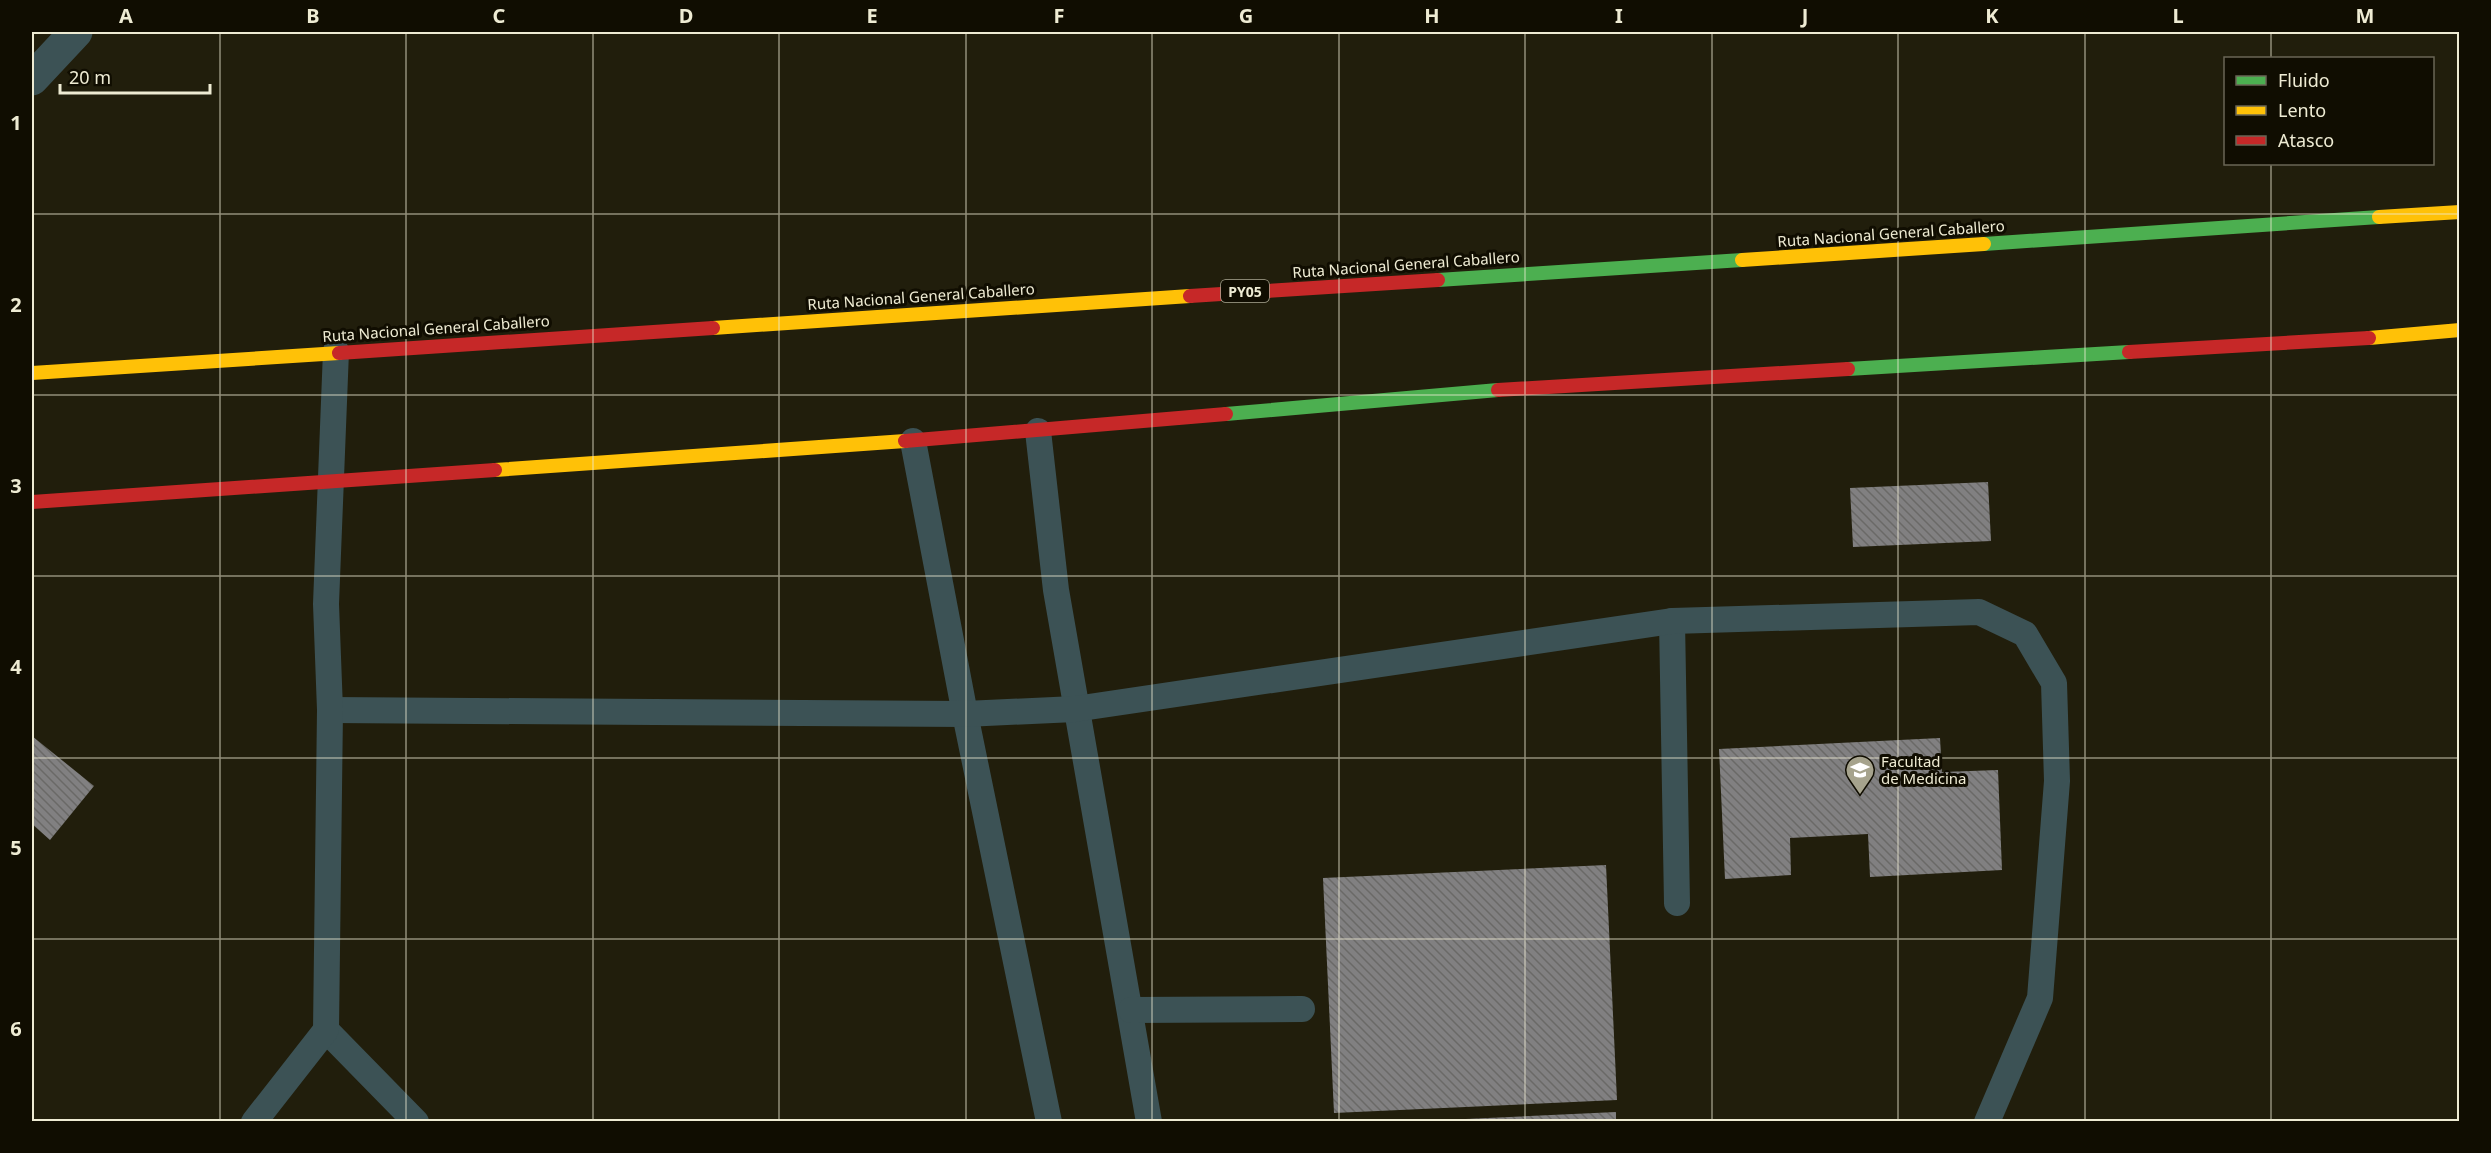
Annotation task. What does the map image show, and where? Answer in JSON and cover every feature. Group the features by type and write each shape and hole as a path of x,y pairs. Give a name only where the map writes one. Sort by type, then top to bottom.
{"main road":[{"name":"Ruta Nacional General Caballero","path":"32,373 336,351 2460,212"},
{"path":"32,502 913,441 1473,391 2349,339 2460,330"}],"street":[{"path":"32,78 76,32"}],"lane":[{"path":"254,1122 326,1030 330,710 326,604 336,351"},
{"path":"1038,431 1056,590 1075,709 1131,1010 1149,1122"},
{"path":"913,441 965,714 1049,1122"},
{"path":"330,710 965,714 1075,709 1672,621 1979,612 2025,634 2054,682 2057,781 2040,998 1987,1122"},
{"path":"1672,621 1677,903"},
{"path":"1131,1010 1302,1009"},
{"path":"326,1030 416,1122"}],"building":[{"path":"1988,482 1991,541 1853,547 1850,488"},
{"path":"32,736 94,786 50,840 32,824"},
{"path":"1940,738 1942,772 1998,770 2002,870 1870,877 1868,834 1790,838 1791,875 1725,879 1719,749"},
{"path":"1606,865 1617,1100 1334,1113 1323,878"},
{"path":"1616,1112 1616,1122 1444,1122 1444,1120"}],"traffic: fast":[{"path":"1984,244 2379,217"},
{"path":"1438,280 1742,260"},
{"path":"1848,369 2129,352"},
{"path":"1226,414 1498,390"}],"traffic: slow":[{"path":"2379,217 2460,212"},
{"path":"1742,260 1984,244"},
{"path":"713,328 1190,296"},
{"path":"2369,338 2460,330"},
{"path":"32,373 339,353"},
{"path":"495,470 905,441"}],"traffic: jam":[{"path":"1190,296 1438,280"},
{"path":"339,353 713,328"},
{"path":"2129,352 2369,338"},
{"path":"1498,390 1848,369"},
{"path":"905,441 1226,414"},
{"path":"32,502 495,470"}],"place":[{"name":"Facultad de Medicina","path":"1860,796"}]}
